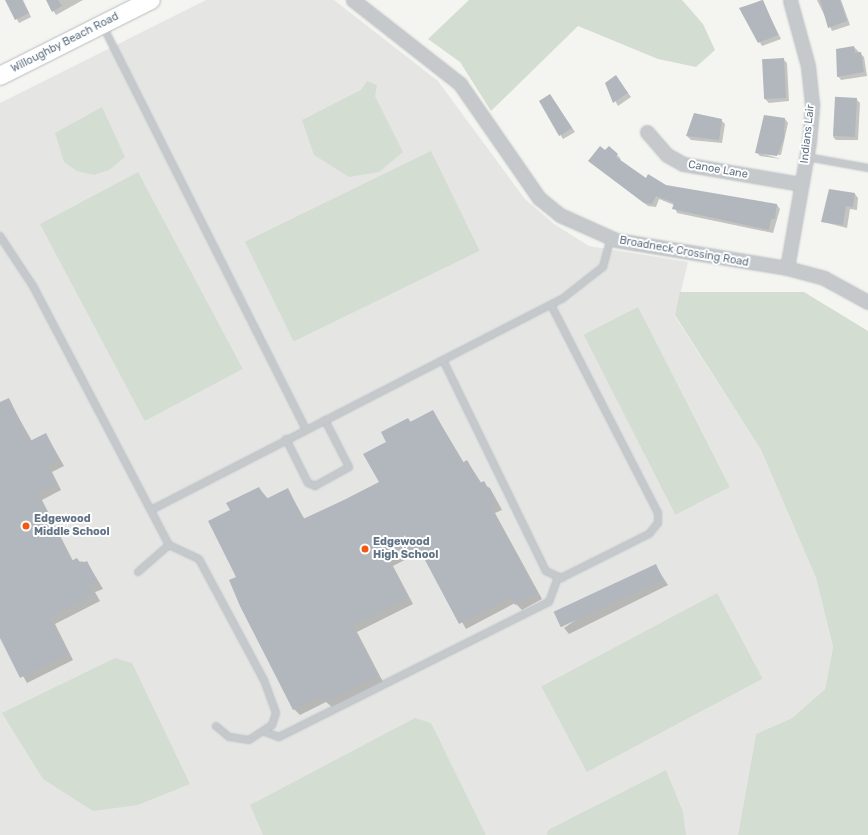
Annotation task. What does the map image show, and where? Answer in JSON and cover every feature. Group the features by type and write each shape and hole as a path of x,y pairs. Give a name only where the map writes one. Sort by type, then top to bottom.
{"street":[{"name":"Willoughby Beach Road","path":"0,76 151,0"},
{"name":"Broadneck Crossing Road","path":"353,0 460,84 539,198 560,216 611,238 787,268 824,278 868,302"},
{"name":"Indians Lair","path":"787,268 807,157 812,104 808,66 790,0"},
{"name":"Canoe Lane","path":"647,132 667,154 683,164 801,184"}],"lane":[{"path":"102,25 306,429"},
{"path":"807,157 868,168"},
{"path":"0,236 34,286 169,545 199,559 264,680 276,713 265,732 249,740 229,737 216,726"},
{"path":"151,510 306,429 551,305 604,267 611,238"},
{"path":"265,732 279,738 549,602 558,577 649,534 658,523 658,513 551,305"},
{"path":"443,360 546,571 558,577"},
{"path":"286,440 308,483 315,486 334,476 350,464 325,420"},
{"path":"138,572 169,545"}],"shaded area":[{"path":"206,0 334,0 438,81 525,199 554,224 589,246 688,262 675,316 761,450 816,578 833,647 825,689 792,718 756,734 738,835 0,835 0,103"},
{"path":"469,0 682,0 703,24 715,50 696,67 658,59 578,26 491,111 460,62 428,39"},
{"path":"367,81 377,85 375,96 403,152 379,172 349,177 314,155 302,120 361,90"},
{"path":"102,107 125,157 109,170 94,175 77,171 64,162 55,133"},
{"path":"431,151 480,251 294,342 245,242"},
{"path":"138,172 243,369 145,421 40,224"},
{"path":"680,292 804,292 868,331 868,835 738,835 756,734 792,718 825,689 833,647 816,578 761,450 675,315"},
{"path":"638,307 730,487 675,515 584,335"},
{"path":"717,593 763,679 587,772 541,686"},
{"path":"115,658 132,663 190,784 138,805 93,811 43,779 2,713"},
{"path":"415,718 431,723 486,835 263,835 250,805"},
{"path":"666,770 683,812 686,835 547,835 548,830"}],"building":[{"path":"5,0 22,0 29,13 15,20"},
{"path":"46,0 58,0 62,6 52,12"},
{"path":"763,0 778,35 758,43 739,8"},
{"path":"820,0 840,0 847,21 828,28"},
{"path":"854,46 855,53 861,52 864,72 837,77 836,49"},
{"path":"784,58 786,98 764,99 762,59"},
{"path":"616,75 628,93 613,103 605,83"},
{"path":"550,94 572,128 559,136 539,101"},
{"path":"835,97 857,98 855,137 833,136"},
{"path":"694,113 722,119 719,140 686,136"},
{"path":"764,115 785,118 784,138 777,156 755,153"},
{"path":"600,146 605,150 609,146 618,154 616,157 646,178 648,174 666,185 777,204 775,219 771,219 769,230 672,209 674,203 656,196 652,204 644,203 588,161"},
{"path":"829,189 855,193 853,207 846,206 843,225 821,222"},
{"name":"Edgewood Middle School","path":"9,398 30,441 46,433 59,460 47,466 56,484 37,494 71,561 77,558 81,564 87,561 98,583 90,587 95,595 50,618 68,654 20,678 0,638 0,402"},
{"name":"Edgewood High School","path":"433,410 462,463 467,460 480,483 484,481 497,504 490,507 537,593 515,605 511,597 459,624 417,545 388,560 408,598 352,626 378,676 325,702 322,696 293,710 240,606 229,580 236,577 208,521 230,510 226,503 259,487 266,499 288,488 303,519 346,499 379,482 363,454 386,442 381,432 408,418 410,422"},
{"path":"656,564 663,579 561,627 554,612"}],"place":[{"name":"Edgewood Middle School","path":"26,526"},
{"name":"Edgewood High School","path":"365,549"}]}
